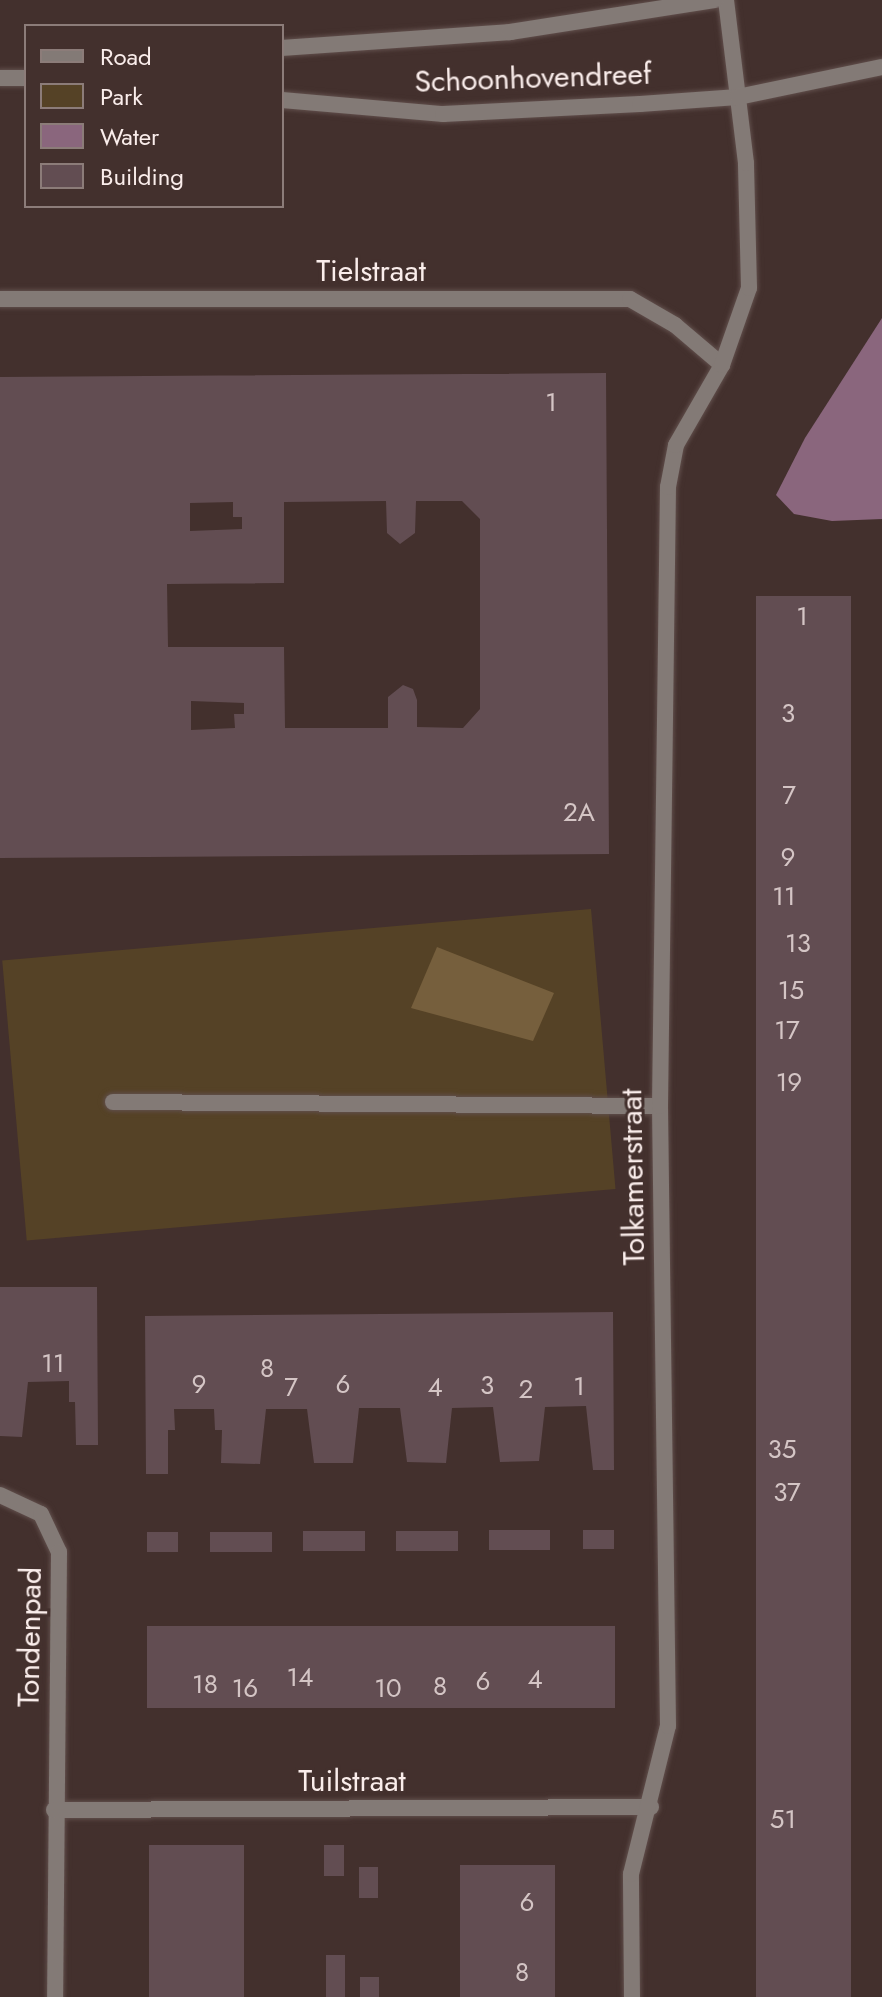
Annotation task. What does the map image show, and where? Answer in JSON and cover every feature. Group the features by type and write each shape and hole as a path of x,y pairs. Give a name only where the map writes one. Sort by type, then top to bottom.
{"street":[{"name":"Schoonhovendreef","path":"284,48 510,32 715,0"},
{"name":"Tolkamerstraat","path":"632,1997 631,1874 651,1807 668,1726 660,1106 668,487 676,445 722,365 749,288 746,163 726,0"},
{"name":"Schoonhovendreef","path":"284,100 443,114 738,97 882,67"},
{"path":"0,78 24,77"},
{"name":"Tielstraat","path":"0,299 630,299 675,325 722,365"},
{"path":"113,1102 660,1106"},
{"name":"Tondenpad","path":"0,1495 41,1514 59,1552 54,1810 55,1997"},
{"name":"Tuilstraat","path":"54,1810 651,1807"}],"green space":[{"path":"591,909 615,1189 27,1240 2,961"}],"shaded area":[{"path":"437,947 554,993 533,1041 411,1008"}],"water":[{"path":"882,318 882,519 832,521 794,514 776,495 805,438"}],"building":[{"path":"606,373 609,854 0,858 0,377","holes":["386,501 387,533 400,544 415,533 416,501 462,501 480,519 480,709 463,728 417,727 417,700 413,689 403,685 388,697 388,728 285,728 284,647 168,647 167,584 284,583 284,502","233,502 233,517 242,517 242,529 190,531 190,503","191,701 244,703 244,714 234,714 235,728 191,730"]},
{"path":"756,596 851,596 851,1997 756,1997"},
{"path":"0,1287 97,1287 98,1445 76,1445 75,1402 69,1402 69,1381 28,1382 22,1437 0,1436"},
{"path":"613,1312 614,1470 593,1470 586,1406 545,1407 539,1461 500,1462 493,1407 452,1408 446,1463 407,1462 400,1408 359,1408 353,1463 314,1463 307,1409 266,1409 260,1464 221,1463 222,1430 215,1430 214,1409 174,1409 175,1430 168,1430 168,1474 146,1474 145,1316"},
{"path":"489,1530 550,1530 550,1550 489,1550"},
{"path":"583,1530 614,1530 614,1549 583,1549"},
{"path":"303,1531 365,1531 365,1551 303,1551"},
{"path":"396,1531 458,1531 458,1551 396,1551"},
{"path":"147,1532 178,1532 178,1552 147,1552"},
{"path":"210,1532 272,1532 272,1552 210,1552"},
{"path":"147,1626 615,1626 615,1708 147,1708"},
{"path":"149,1845 244,1845 244,1997 149,1997"},
{"path":"324,1845 344,1845 344,1876 324,1876"},
{"path":"460,1865 555,1865 555,1997 460,1997"},
{"path":"359,1867 378,1867 378,1898 359,1898"},
{"path":"326,1955 345,1955 345,1997 326,1997"},
{"path":"360,1977 379,1977 379,1997 360,1997"}]}
